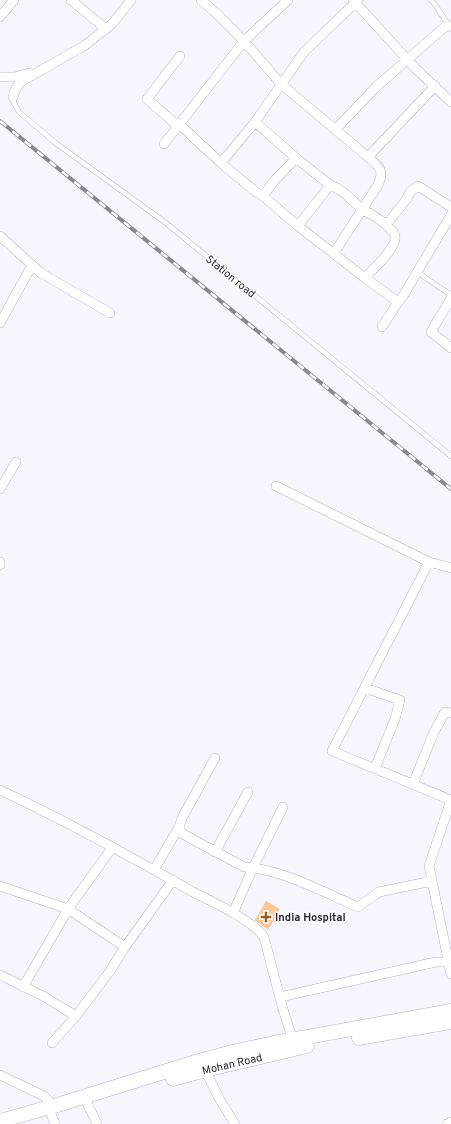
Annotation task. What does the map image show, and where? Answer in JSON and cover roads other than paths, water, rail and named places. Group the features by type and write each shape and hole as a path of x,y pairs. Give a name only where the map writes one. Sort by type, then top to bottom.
{"main road":[{"path":"86,1100 205,1059 232,1052 294,1044 451,1012"},
{"name":"Mohan Road","path":"11,1121 53,1115 86,1100 205,1070 294,1044 451,1022"}],"street":[{"path":"0,17 14,0"},
{"path":"70,0 106,29"},
{"path":"13,97 14,90 18,84 84,46 112,24 131,0"},
{"path":"201,0 244,42 281,84 380,168 382,177 378,185 334,253"},
{"path":"164,144 244,42 288,0"},
{"path":"221,163 255,122 304,52 355,1 408,59 451,102"},
{"path":"335,130 376,87 408,59 449,27"},
{"path":"180,56 147,99 221,163 298,226 398,302"},
{"path":"0,77 15,77 42,70"},
{"path":"368,157 434,86"},
{"path":"255,122 296,158 330,185 336,187 362,209 386,225 394,234 396,238 390,250 365,278"},
{"path":"263,196 274,181 296,158"},
{"path":"298,226 330,185"},
{"path":"386,225 406,200 411,191 418,186 451,207"},
{"path":"382,327 403,296 451,215"},
{"path":"1,241 41,273 110,313"},
{"path":"0,323 32,265"},
{"path":"451,296 431,332 451,348"},
{"path":"0,489 16,462"},
{"path":"276,486 429,562 451,568"},
{"path":"429,562 332,751 451,799 429,866 451,974"},
{"path":"365,688 400,700 395,719 375,768"},
{"path":"413,784 434,732 445,712 451,713"},
{"path":"154,870 179,827 182,818 215,758"},
{"path":"0,790 69,824 173,880 233,913 259,931 264,937 294,1044"},
{"path":"215,852 248,792"},
{"path":"233,913 283,807"},
{"path":"179,827 181,833 244,867 285,876 358,907 379,892 432,882"},
{"path":"23,987 68,909 112,848"},
{"path":"52,1043 76,1016 110,971 125,947 173,880"},
{"path":"0,886 68,909 125,947"},
{"path":"280,997 436,962 449,962"},
{"path":"0,975 43,996 76,1016"},
{"path":"205,1070 219,1098 235,1124"},
{"path":"0,1075 44,1096 53,1115"},
{"path":"86,1100 96,1124"},
{"path":"447,1124 451,1122"}],"lane":[{"path":"430,0 434,3 449,27"},
{"name":"Station road","path":"13,97 19,112 57,144 166,223 451,456"},
{"path":"417,272 451,296"}],"railway":[{"path":"0,121 451,489"}],"place":[{"name":"India Hospital","path":"266,917"}]}
